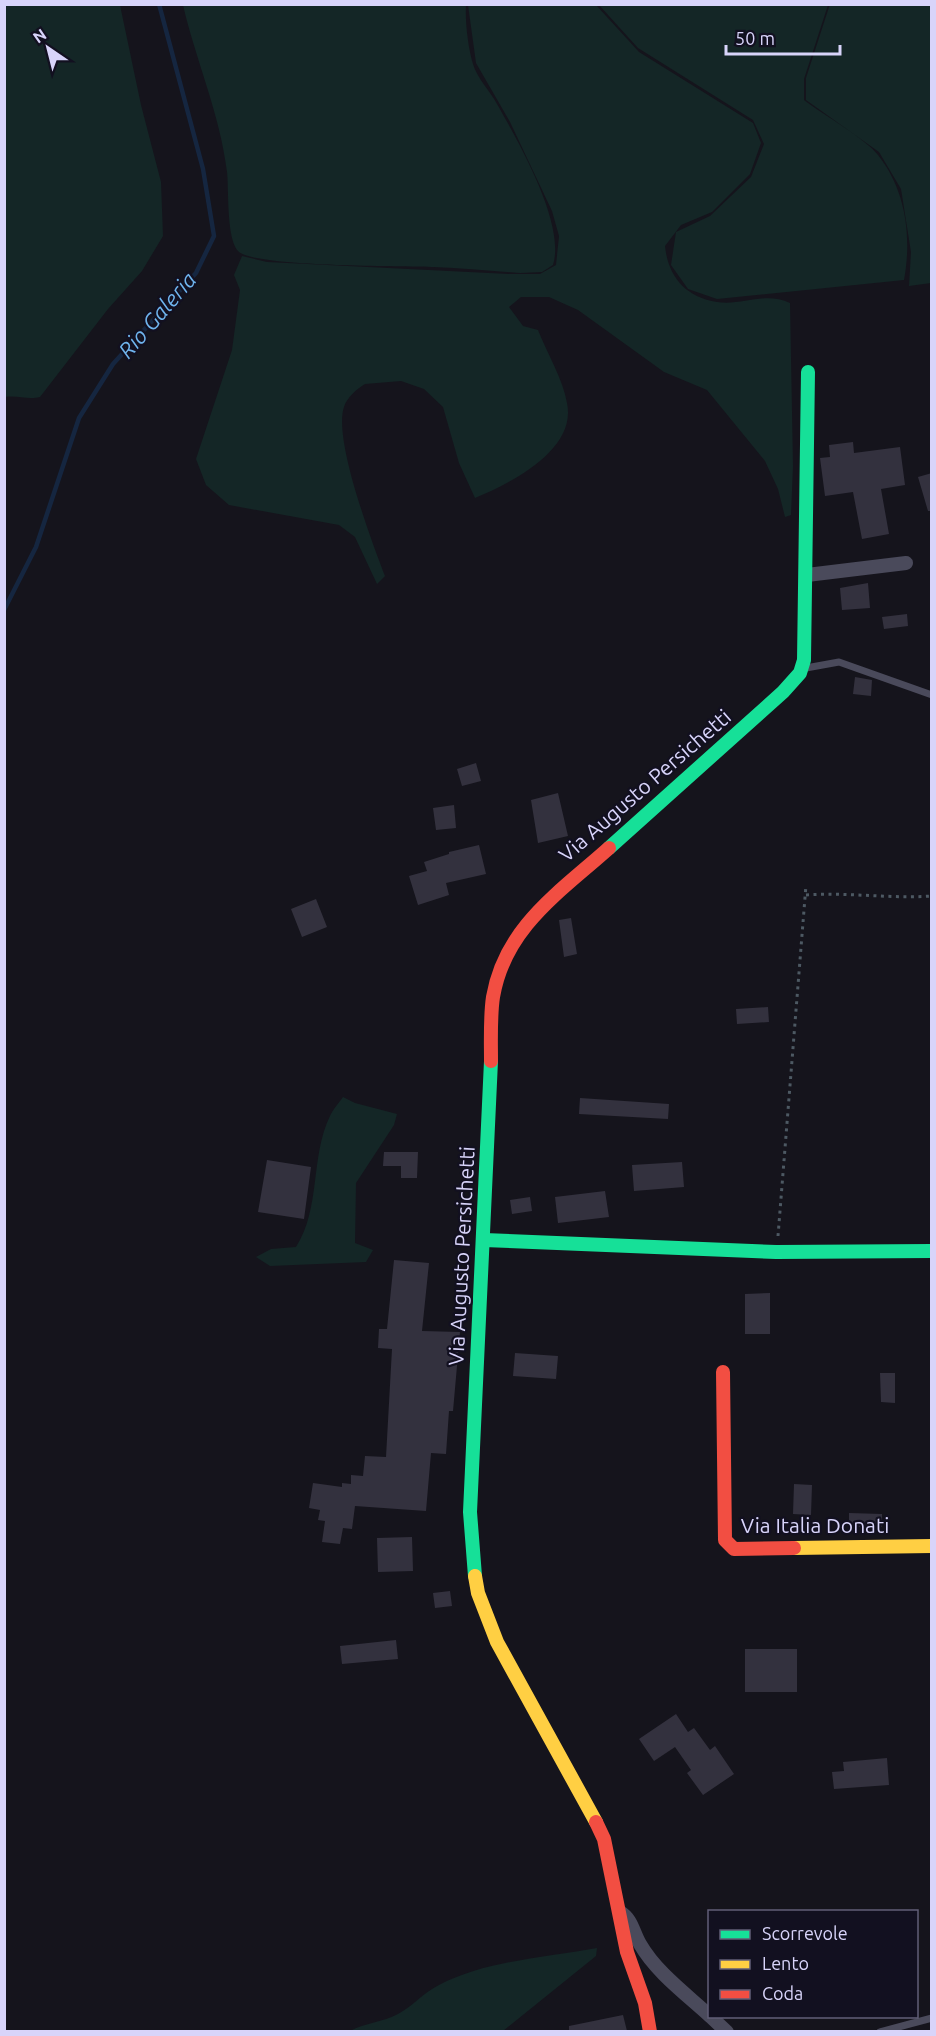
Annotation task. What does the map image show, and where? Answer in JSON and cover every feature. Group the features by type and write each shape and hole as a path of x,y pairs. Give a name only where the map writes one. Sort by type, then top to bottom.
{"street":[{"path":"802,669 807,575 808,372"},
{"path":"807,575 906,563"},
{"name":"Via Augusto Persichetti","path":"650,2031 645,2003 627,1952 604,1839 598,1824 497,1642 475,1581 470,1512 484,1240 493,998 509,947 527,921 544,903 783,692 802,669"},
{"path":"484,1240 776,1252 932,1251"},
{"name":"Via Italia Donati","path":"723,1372 725,1540 728,1545 734,1549 932,1546"},
{"path":"619,1911 627,1916 640,1944 653,1962 708,2014"},
{"path":"712,2018 727,2031"}],"lane":[{"path":"802,669 839,662 932,695"},
{"path":"880,2031 932,2018"}],"path":[{"path":"776,1252 806,885"},
{"path":"806,895 836,892 900,898 932,896"}],"shaded area":[{"path":"830,4 931,5 931,283 909,286 911,252 901,189 879,152 806,100 806,78"},
{"path":"4,5 120,5 141,105 161,182 163,236 142,271 108,309 40,397 35,398 5,397"},
{"path":"183,5 466,5 468,42 475,69 516,139 547,206 553,228 555,248 553,265 542,272 520,273 445,267 363,266 273,261 239,252 235,246 230,226 224,150"},
{"path":"468,5 596,5 639,52 753,123 761,143 750,174 712,212 681,225 665,246 674,276 687,290 696,295 726,303 772,298 790,303 793,466 791,515 785,517 778,489 765,461 707,390 664,372 578,310 549,297 521,297 509,307 523,326 538,330 562,385 567,403 567,420 562,436 552,450 523,474 506,483 475,498 459,463 443,407 424,389 401,381 365,384 347,400 342,422 344,442 356,491 385,576 377,584 355,537 339,525 229,505 206,485 196,459 232,350 240,290 234,275 242,256 267,262 509,274 540,274 556,265 559,236 552,211 510,122 476,63"},
{"path":"599,5 828,5 804,79 804,100 872,149 895,183 905,214 907,231 904,280 717,299 688,289 671,265 676,232 710,216 751,177 764,144 753,120 638,48"},
{"path":"343,1097 355,1103 397,1114 394,1125 356,1183 355,1243 373,1250 366,1262 270,1266 256,1257 271,1249 296,1247 304,1232 324,1132 331,1113"},
{"path":"597,1948 596,1956 503,2031 350,2031 398,2014 439,1985 476,1970"}],"building":[{"path":"853,442 854,453 900,447 905,485 881,489 889,534 862,539 853,492 825,496 820,458 830,457 829,445"},
{"path":"932,473 932,511 928,511 918,477"},
{"path":"868,583 870,608 842,610 840,588"},
{"path":"907,614 908,626 884,629 882,617"},
{"path":"855,677 872,680 871,696 853,694"},
{"path":"476,763 481,781 462,786 457,769"},
{"path":"558,793 568,836 538,843 531,800"},
{"path":"454,805 456,828 436,830 433,808"},
{"path":"479,845 486,874 446,883 449,895 418,905 409,876 427,871 424,862 449,854 449,852"},
{"path":"316,899 327,927 302,937 291,909"},
{"path":"571,918 577,954 564,957 559,920"},
{"path":"768,1007 769,1022 737,1024 736,1009"},
{"path":"580,1098 669,1104 668,1119 579,1114"},
{"path":"384,1152 418,1152 417,1178 401,1178 401,1166 383,1166"},
{"path":"267,1160 311,1167 304,1219 258,1212"},
{"path":"682,1162 684,1187 634,1191 632,1165"},
{"path":"605,1191 609,1217 558,1223 555,1197"},
{"path":"530,1197 532,1211 512,1214 510,1200"},
{"path":"394,1260 429,1263 422,1331 460,1332 453,1411 449,1411 446,1454 431,1453 426,1511 355,1506 352,1529 343,1528 340,1544 322,1542 325,1521 318,1520 320,1510 309,1508 313,1483 342,1487 342,1483 351,1484 351,1475 363,1476 365,1456 386,1457 392,1349 378,1348 379,1329 387,1329"},
{"path":"770,1293 770,1334 745,1334 745,1294"},
{"path":"515,1353 558,1356 556,1379 513,1376"},
{"path":"880,1373 895,1373 895,1403 881,1402"},
{"path":"794,1484 812,1485 811,1515 793,1514"},
{"path":"849,1513 882,1514 882,1527 849,1527"},
{"path":"412,1537 413,1571 378,1572 377,1538"},
{"path":"450,1591 452,1606 435,1608 433,1593"},
{"path":"396,1640 398,1659 342,1664 340,1646"},
{"path":"745,1649 797,1649 797,1692 745,1692"},
{"path":"676,1714 688,1732 694,1728 710,1750 715,1746 734,1774 703,1795 687,1773 691,1770 675,1747 654,1761 639,1739"},
{"path":"887,1758 889,1785 834,1789 832,1772 844,1771 843,1762"},
{"path":"623,2015 627,2031 569,2031 569,2026"}],"waterway":[{"name":"Rio Galeria","path":"4,610 36,547 79,418 113,364 196,273 214,236 203,169 159,4"}],"traffic: fast":[{"path":"609,848 783,692 800,673 804,660 808,372"},
{"path":"475,1576 470,1512 491,1061"},
{"path":"484,1240 776,1252 932,1251"}],"traffic: slow":[{"path":"794,1548 932,1546"},
{"path":"475,1576 478,1593 497,1642 596,1822"}],"traffic: jam":[{"path":"491,1061 493,997 499,972 509,950 537,913 609,848"},
{"path":"723,1372 725,1540 734,1549 794,1548"},
{"path":"596,1822 604,1839 627,1952 645,2003 650,2032"}]}
